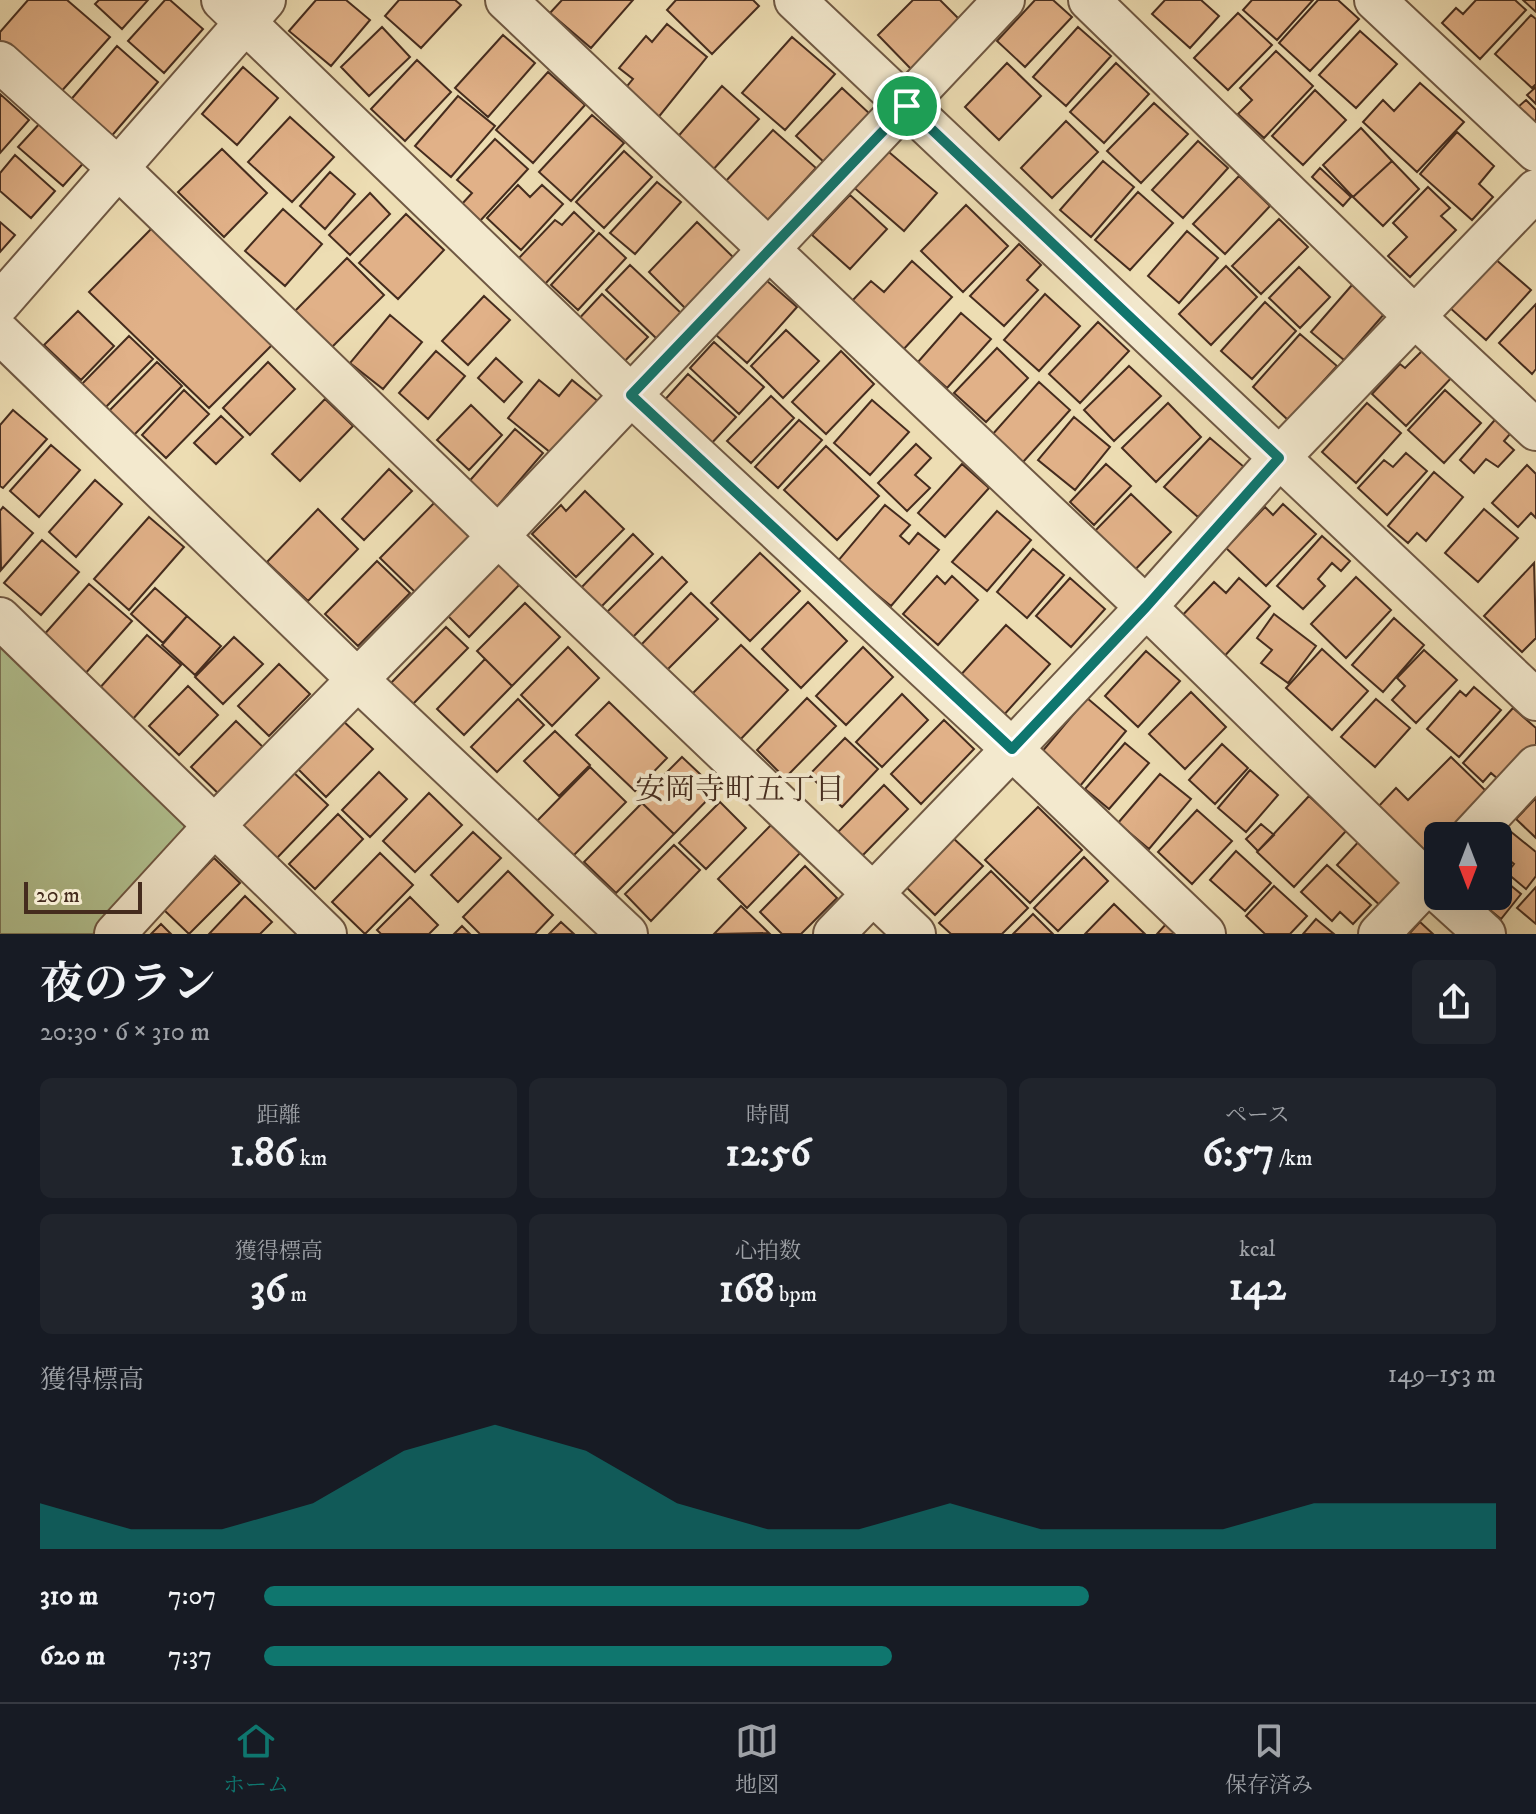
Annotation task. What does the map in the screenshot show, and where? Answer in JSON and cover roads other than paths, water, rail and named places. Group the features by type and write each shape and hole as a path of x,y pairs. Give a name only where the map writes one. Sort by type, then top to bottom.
{"street":[{"path":"506,0 1424,874"},
{"path":"795,0 1536,700"},
{"path":"115,934 213,827 498,536 1004,0"},
{"path":"1089,0 1415,317 1536,430"},
{"path":"1375,0 1536,151"},
{"path":"0,303 118,168 244,7 631,395 1012,749 1205,934"},
{"path":"0,62 118,168 915,934"},
{"path":"834,934 1146,607 1279,458 1536,190"},
{"path":"0,333 357,679 627,934"},
{"path":"0,618 326,934"},
{"path":"1484,822 1536,766"},
{"path":"1379,934 1424,897"},
{"path":"1461,910 1485,934"}],"district":[{"name":"安岡寺町五丁目","path":"740,789"}]}
